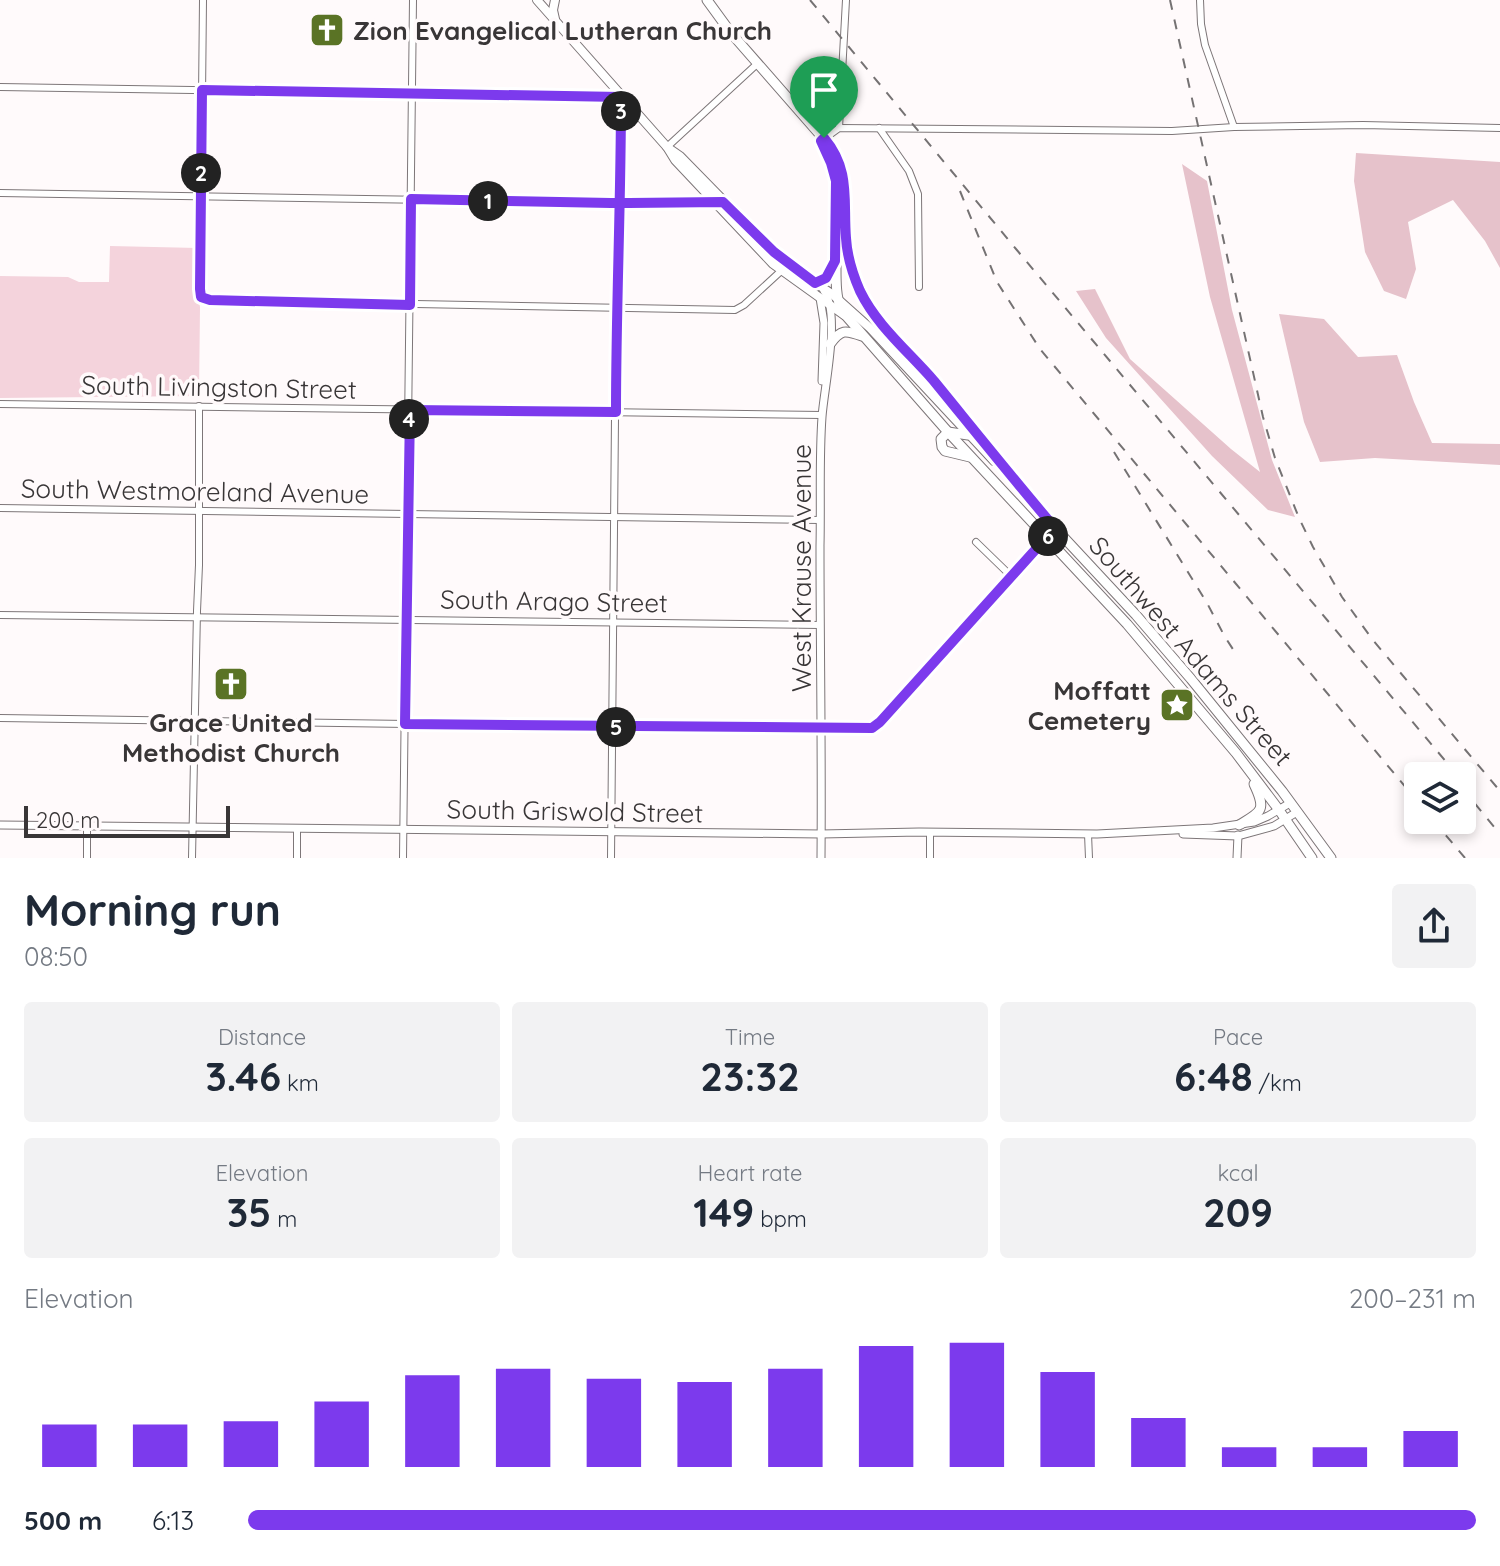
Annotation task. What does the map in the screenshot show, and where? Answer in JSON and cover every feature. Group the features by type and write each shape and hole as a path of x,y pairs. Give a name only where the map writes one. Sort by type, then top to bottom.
{"main road":[{"name":"Southwest Adams Street","path":"537,0 621,97 667,147 680,156 781,271 820,298 834,302 878,335 968,435 1023,490 1154,636 1240,739 1331,858"},
{"path":"555,0 555,20"},
{"path":"707,0 757,64 836,153 845,187 847,247 866,302 1023,490"},
{"name":"Southwest Adams Street","path":"823,140 836,181 834,302"},
{"name":"Southwest Adams Street","path":"718,202 780,258 816,283 839,306 948,432 1120,616 1236,753 1312,858"},
{"path":"816,283 826,278 835,261"},
{"path":"830,344 837,334 843,332 865,337"},
{"path":"968,435 948,432 941,439 942,447 945,451 972,458"},
{"path":"1236,753 1255,785 1261,803 1256,815 1239,825"}],"street":[{"path":"203,0 200,294 204,300 738,309 781,271"},
{"path":"403,858 413,0"},
{"path":"839,128 846,0"},
{"path":"1200,0 1205,45 1234,127"},
{"path":"667,147 757,64"},
{"path":"0,87 621,97 611,858"},
{"path":"823,140 839,128 1172,131 1363,125 1500,128"},
{"path":"879,128 909,171 918,194 919,287"},
{"path":"0,193 718,202"},
{"path":"820,298 824,323 822,415"},
{"name":"West Krause Avenue","path":"821,858 822,415 834,302"},
{"name":"South Livingston Street","path":"0,404 822,415"},
{"path":"192,858 199,565 199,406"},
{"name":"South Westmoreland Avenue","path":"0,508 820,520"},
{"path":"0,718 867,728 877,725 1055,528"},
{"path":"976,542 1011,576"},
{"name":"South Arago Street","path":"0,615 820,625"},
{"name":"South Griswold Street","path":"0,825 1088,834 1239,825 1260,820 1290,803"},
{"name":"South Griswold Street","path":"1149,832 1238,836 1264,830 1297,812"},
{"path":"1237,858 1239,825"},
{"path":"87,826 87,858"},
{"path":"297,828 297,858"},
{"path":"930,832 930,858"},
{"path":"1088,834 1089,858"}],"shaded area":[{"path":"1356,153 1500,162 1500,268 1485,241 1453,200 1408,222 1416,269 1406,299 1384,291 1365,252 1354,181"},
{"path":"1182,164 1207,181 1232,310 1272,460 1295,517 1268,510 1212,456 1106,338 1076,291 1095,289 1130,359 1260,472 1210,297"},
{"path":"110,246 198,248 199,396 0,398 0,276 68,277 79,282 109,282"},
{"path":"1279,314 1324,319 1358,357 1397,355 1432,443 1500,444 1500,465 1375,458 1320,462 1304,422"}],"railway":[{"path":"810,0 1446,762"},
{"path":"1170,0 1263,417 1275,458 1299,518 1342,597 1372,639 1500,791"},
{"path":"960,191 997,282 1040,349 1404,785"},
{"path":"1114,452 1238,657"},
{"path":"1476,805 1500,834"},
{"path":"1445,834 1465,858"}],"place":[{"name":"Zion Evangelical Lutheran Church","path":"327,30"},
{"name":"Grace United Methodist Church","path":"231,684"},
{"name":"Moffatt Cemetery","path":"1177,705"}],"route":[{"path":"824,138 821,141 836,181 835,261 826,278 815,283 787,264 723,202 704,202 629,203 620,203 611,203 411,199 410,305 204,300 200,294 202,90 621,97 620,203 616,308 616,412 410,410 405,724 872,728 1055,528 866,302 847,247 843,174 836,153 824,138"}]}
